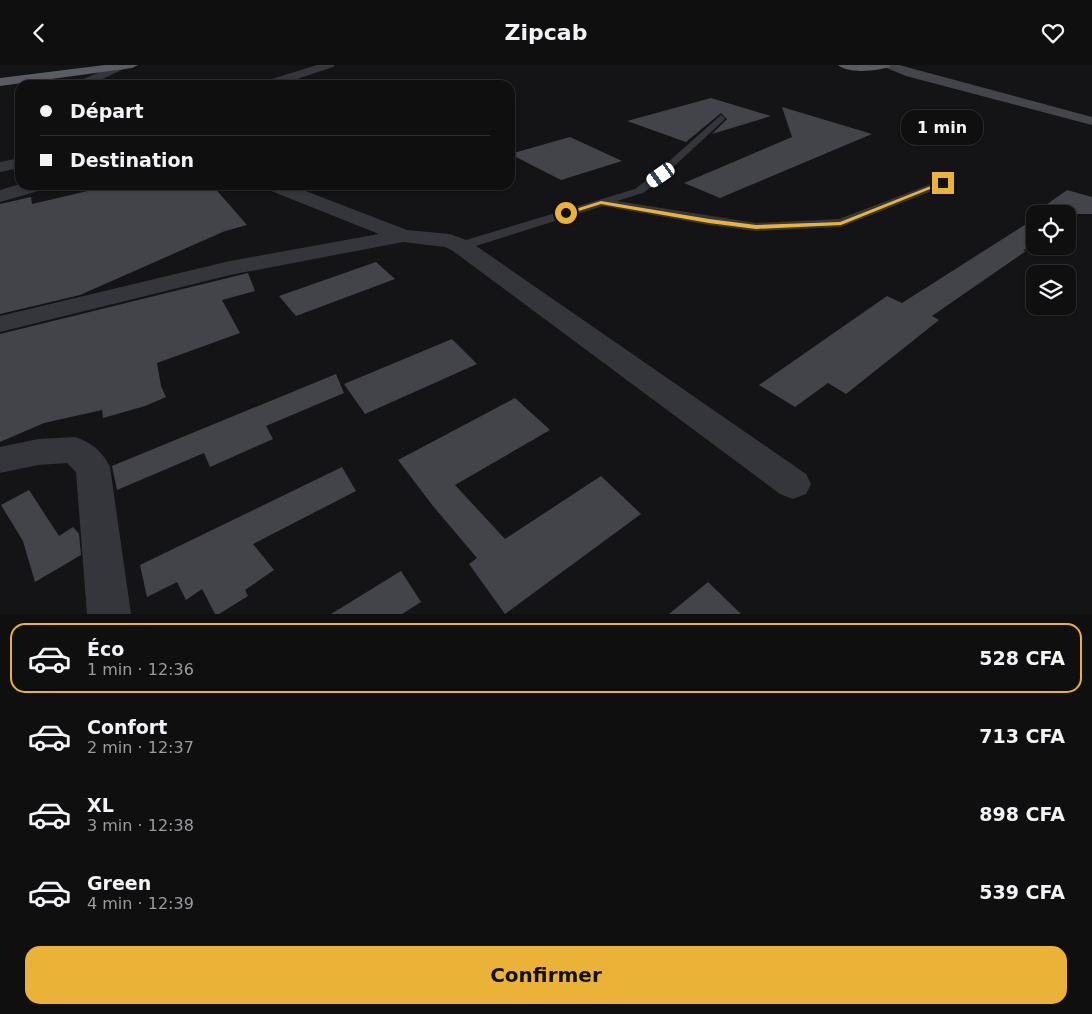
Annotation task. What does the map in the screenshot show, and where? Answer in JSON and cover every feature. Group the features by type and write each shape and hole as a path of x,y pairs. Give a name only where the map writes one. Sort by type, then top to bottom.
{"highway":[{"path":"18,80 128,65"},
{"path":"835,65 858,67 886,65"},
{"path":"844,65 858,67"},
{"path":"0,83 15,81"}],"main road":[{"path":"886,65 1092,121"},
{"path":"858,67 932,79"}],"street":[{"path":"92,80 128,65"},
{"path":"282,80 329,65"},
{"path":"37,77 43,80"},
{"path":"0,167 15,164"},
{"path":"0,196 21,190"},
{"path":"286,190 403,236 450,241 461,246 793,484"},
{"path":"0,324 230,268 403,236"},
{"path":"0,460 38,452 75,450 93,467 109,614"}],"lane":[{"path":"461,246 639,191 661,175 721,118"},
{"path":"601,203 756,227 841,223 943,183"}],"building":[{"path":"711,98 771,116 712,134 727,119 721,113 686,142 627,121"},
{"path":"782,107 872,134 720,198 684,183 792,137"},
{"path":"570,137 622,161 561,180 515,157 515,153"},
{"path":"92,190 216,190 247,225 225,231 80,295 0,314 0,204 31,197 32,204"},
{"path":"1067,190 1092,197 1092,214 1076,214 1076,205 1046,205"},
{"path":"1026,224 1026,248 1023,251 1026,251 932,316 939,320 846,394 828,383 795,407 759,385 887,296 902,303"},
{"path":"376,262 395,279 296,316 279,296"},
{"path":"248,273 255,291 222,300 240,333 157,363 161,386 166,397 145,406 103,418 102,410 44,423 0,442 0,334"},
{"path":"452,339 477,364 365,414 344,384"},
{"path":"336,374 344,393 266,426 273,439 210,467 204,453 117,490 112,466"},
{"path":"515,398 550,430 455,485 505,539 601,476 641,514 505,614 469,564 477,558 433,506 398,460"},
{"path":"342,467 356,491 253,544 274,570 245,590 248,596 219,614 215,614 202,589 186,600 177,582 147,597 140,565"},
{"path":"29,490 59,536 73,527 79,534 81,555 35,582 23,541 1,505"},
{"path":"401,571 421,602 402,614 331,614"},
{"path":"708,582 741,614 669,614"}],"route":[{"path":"566,213 601,203 756,227 841,223 943,183"}]}
